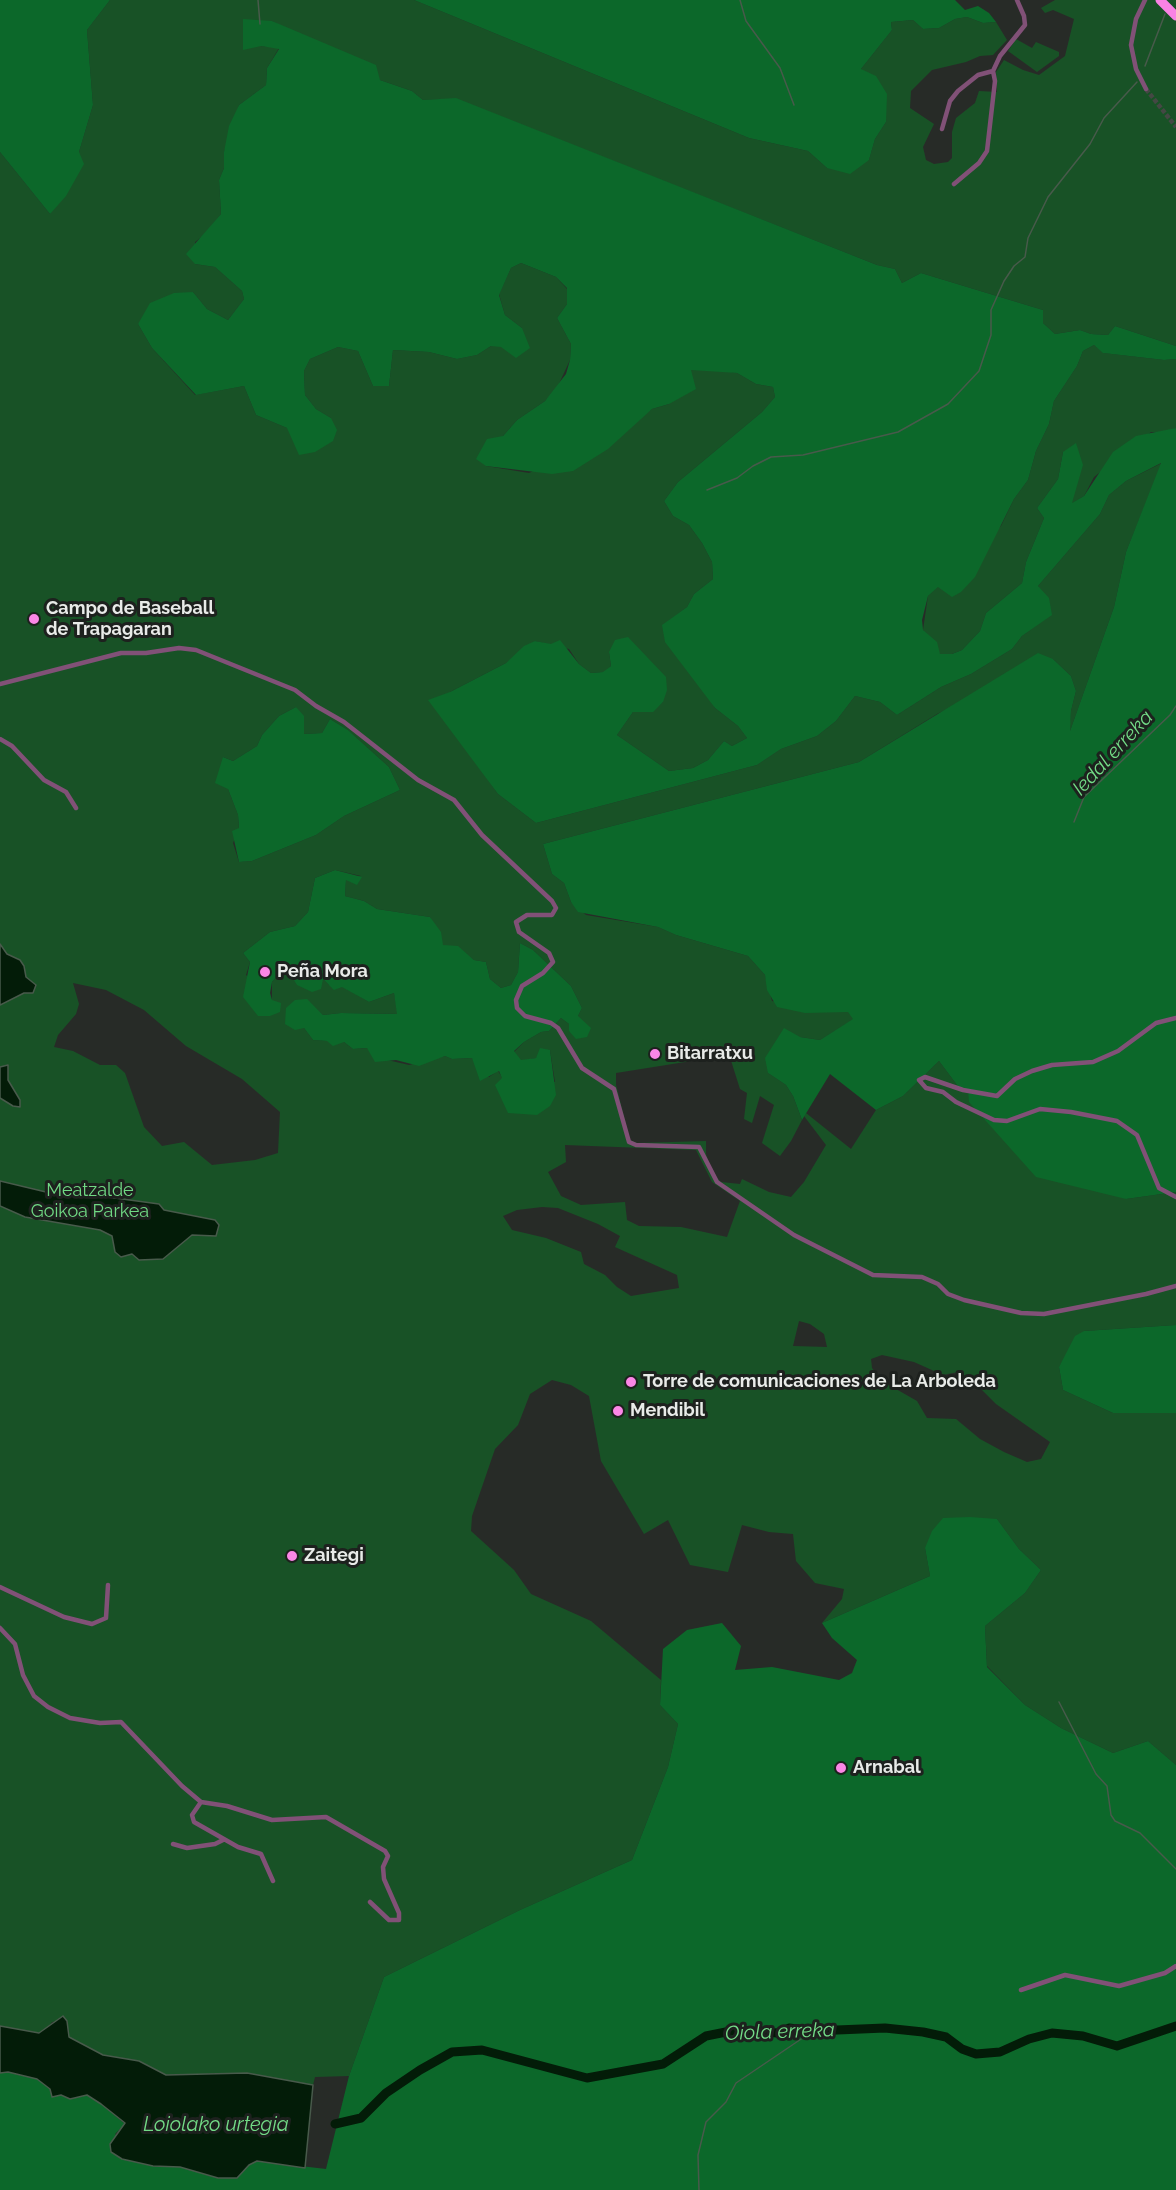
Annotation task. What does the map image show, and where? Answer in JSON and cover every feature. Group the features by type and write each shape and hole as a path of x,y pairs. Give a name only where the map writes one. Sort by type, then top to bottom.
{"highway":[{"path":"1160,0 1176,16"}],"street":[{"path":"954,184 980,163 987,151 995,81 993,71 1000,56 1025,25 1017,0"},
{"path":"1145,0 1136,18 1131,45 1136,69 1146,89"},
{"path":"942,129 950,101 958,91 978,75 993,71"},
{"path":"0,684 121,653 187,648 288,686 344,722 418,780 454,800 482,835 552,901 555,908 552,915 527,915 516,922 519,932 549,953 553,962 543,973 522,986 516,1000 517,1008 525,1016 551,1023 558,1028 582,1068 614,1089 629,1142 636,1145 699,1147 717,1182 794,1235 873,1275 922,1277 938,1284 948,1294 964,1300 1032,1314 1087,1306 1176,1286"},
{"path":"0,739 12,746 44,780 66,792 76,808"},
{"path":"1176,1018 1156,1023 1118,1051 1093,1062 1052,1065 1032,1071 1015,1079 997,1096 956,1088 925,1077 919,1080 926,1088 943,1092 956,1102 994,1120 1007,1121 1040,1109 1071,1112 1117,1121 1137,1135 1159,1188 1176,1197"},
{"path":"0,1587 64,1617 92,1624 106,1618 108,1585"},
{"path":"0,1628 15,1644 23,1675 34,1696 48,1707 70,1718 100,1723 121,1722 182,1786 201,1802 227,1806 272,1820 326,1817 384,1851 388,1856 383,1867 384,1879 399,1913 399,1920 389,1920 370,1902"},
{"path":"201,1802 192,1819 223,1840 261,1854 273,1881"},
{"path":"173,1844 187,1848 215,1844 223,1840"},
{"path":"1021,1990 1065,1975 1119,1986 1165,1973 1176,1966"}],"green space":[{"path":"0,0 110,0 87,30 93,105 79,152 84,164 66,196 50,214 0,152"},
{"name":"Meatzalde Goikoa Parkea","path":"110,0 414,0 749,138 808,151 827,168 869,160 875,139 886,122 861,69 892,30 891,22 913,20 923,29 939,28 955,19 967,17 983,23 996,22 1007,40 993,55 980,56 966,62 932,70 911,91 910,108 934,124 923,147 926,160 934,164 948,162 952,158 952,132 956,118 975,103 979,91 997,92 996,72 1004,60 1039,75 1065,56 1074,19 1053,10 1045,13 1041,8 1055,0 1176,0 1176,346 1115,326 1108,335 1091,334 1080,330 1055,334 1043,323 1043,310 921,273 902,283 895,269 877,265 456,99 423,100 412,91 380,80 272,21 261,46 279,48 267,68 266,85 239,105 224,152 224,168 219,180 221,214 204,235 195,242 195,264 215,267 242,291 244,299 228,320 207,309 193,292 138,324 152,348 195,395 244,386 256,415 287,428 331,418 316,409 305,395 304,371 310,359 338,347 358,351 373,386 389,386 393,350 429,352 457,359 477,355 491,346 501,346 522,328 505,315 499,294 511,268 521,263 556,277 567,289 567,304 557,318 571,344 570,360 557,388 545,401 517,420 503,436 486,466 529,473 631,425 652,409 669,404 690,370 708,369 737,373 756,384 773,387 775,397 762,412 678,482 664,501 673,516 689,525 702,543 712,562 713,579 694,594 687,607 663,625 715,708 738,726 747,738 732,746 724,741 708,760 693,768 669,771 617,735 633,712 653,711 663,702 609,652 611,666 604,672 591,673 579,664 569,649 535,641 506,663 450,692 455,733 498,794 536,823 757,765 781,749 817,736 836,721 855,696 880,702 897,715 941,687 971,674 1012,649 1022,636 1051,615 1038,586 1100,514 1109,495 1126,481 1162,463 1126,552 1114,607 1069,734 1076,691 1071,676 1053,659 937,714 859,762 543,844 552,874 564,883 571,902 586,915 658,927 676,935 748,956 765,975 772,1001 848,1011 854,1019 820,1040 800,1037 768,1073 786,1085 802,1120 780,1156 762,1143 774,1105 760,1096 752,1123 744,1119 747,1093 740,1089 728,1051 685,1062 616,1073 616,1085 630,1140 637,1143 706,1141 706,1154 713,1174 721,1182 740,1184 742,1179 769,1192 791,1197 804,1182 826,1145 804,1116 806,1113 851,1149 876,1110 903,1096 939,1061 960,1089 968,1089 1126,1199 1176,1192 1176,1325 1084,1331 1059,1367 1063,1390 1113,1413 1176,1413 1176,1765 1148,1741 1113,1753 1061,1728 1025,1705 987,1666 985,1626 1025,1593 1041,1570 1019,1549 997,1519 925,1548 930,1576 822,1623 842,1599 844,1589 815,1583 796,1561 793,1534 769,1532 742,1525 728,1572 690,1565 668,1520 644,1534 601,1461 589,1396 571,1385 552,1380 530,1394 518,1425 495,1449 472,1516 471,1531 514,1570 531,1594 591,1621 661,1680 660,1705 678,1724 668,1767 632,1860 520,1910 384,1977 349,2076 315,2077 313,2085 247,2073 166,2075 139,2061 103,2055 69,2037 67,2021 52,2022 45,2031 39,2033 0,2026 0,152 50,214 79,152 93,105 87,30","holes":["296,707 304,734 322,733 330,719 348,730 389,767 400,790 344,816 316,835 252,861 239,862 233,843 239,829 238,815 228,789 223,757 233,761 257,746 262,735 279,716","335,870 361,876 346,879 345,896 364,901 377,909 430,917 443,946 458,947 474,960 486,962 490,979 501,988 511,985 518,972 520,943 533,950 571,986 582,1008 578,1016 569,1024 561,1018 549,1031 541,1032 524,1042 514,1052 521,1061 536,1058 550,1050 555,1082 502,1077 498,1071 489,1077 472,1058 452,1059 445,1056 409,1065 383,1059 367,1048 353,1049 344,1042 313,1040 304,1028 307,1000 323,1015 398,1014 394,993 369,1002 342,986 329,985 323,979 279,974 272,982 272,1000 246,975 250,962 243,953 270,932 295,926 308,912 315,878","73,983 106,990 144,1010 186,1046 242,1079 280,1112 278,1153 255,1160 212,1165 184,1142 162,1146 144,1127 125,1073 116,1065 100,1065 73,1051 54,1047 58,1035 76,1014 79,1004","565,1145 696,1150 712,1182 740,1201 727,1237 681,1227 639,1226 627,1220 625,1202 581,1205 561,1196 548,1172 566,1162","558,1208 598,1224 620,1236 615,1247 677,1275 679,1288 631,1296 605,1275 584,1264 581,1252 546,1238 512,1230 503,1216 517,1210","799,1321 810,1324 824,1334 827,1347 793,1346","882,1355 914,1362 943,1375 958,1372 975,1383 996,1404 1050,1442 1041,1459 1027,1462 980,1439 956,1419 927,1418 917,1401 882,1381 872,1368 871,1359"]},
{"path":"414,0 955,0 965,10 978,6 989,13 996,22 983,23 967,17 955,19 939,28 923,29 913,20 891,22 892,30 861,69 876,76 887,94 886,122 875,139 869,160 850,174 827,168 808,151 749,138"},
{"path":"243,19 272,21 376,65 380,80 412,91 423,100 456,98 877,265 895,269 902,283 921,273 1043,310 1043,323 1055,334 1080,330 1091,334 1108,335 1115,326 1176,346 1176,359 1164,360 1103,353 1094,345 1083,351 1077,366 1054,401 1049,424 1036,451 1028,480 1014,499 975,577 961,592 952,597 938,587 928,596 922,620 923,630 937,642 940,654 952,654 962,650 980,631 986,613 1022,583 1026,562 1044,518 1037,508 1058,479 1063,452 1076,443 1083,465 1072,503 1084,496 1113,452 1136,436 1176,428 1176,1192 1126,1199 1036,1177 969,1102 968,1089 960,1089 939,1061 903,1096 876,1110 830,1074 802,1120 786,1085 768,1073 765,1058 784,1028 800,1037 820,1040 853,1019 848,1012 805,1013 777,1007 767,990 765,975 748,956 676,935 658,927 578,912 571,902 564,883 552,874 543,844 859,762 1038,653 1053,659 1071,676 1076,691 1071,711 1070,731 1114,607 1126,552 1161,463 1126,481 1109,495 1100,514 1038,586 1049,598 1052,615 1022,636 1012,649 971,674 941,687 897,715 880,702 855,696 836,721 817,736 781,749 757,765 536,823 498,794 428,700 450,692 506,663 524,646 535,641 551,644 560,640 579,664 591,673 603,672 611,666 609,652 615,640 628,637 666,677 667,690 663,702 653,712 633,712 617,735 669,771 693,768 708,760 724,741 732,746 747,738 738,726 715,708 665,642 662,625 687,607 694,594 713,579 712,562 702,543 689,525 673,516 664,501 678,482 762,412 775,397 773,387 756,384 737,373 691,370 696,389 669,404 652,409 608,449 573,471 552,474 486,466 476,459 487,439 503,436 517,420 545,401 566,374 570,360 571,344 557,318 567,304 567,288 556,277 521,263 511,268 499,295 505,315 522,328 530,348 516,358 501,347 491,346 477,355 457,359 429,352 393,350 389,386 373,386 358,351 338,347 310,359 304,371 305,395 316,409 331,418 337,430 333,441 315,452 299,455 287,428 256,415 244,386 196,395 152,348 138,324 150,303 174,293 193,292 207,309 228,320 244,299 242,291 215,267 195,264 186,254 221,214 219,180 224,168 224,152 229,126 239,105 266,85 267,68 279,49 261,46 243,50"},
{"path":"1016,39 1032,48 1036,42 1059,52 1059,56 1037,72 1008,51"},
{"path":"1094,345 1104,353 1164,360 1176,359 1176,428 1164,432 1151,432 1094,477 1084,496 1071,504 1063,452 1058,479 1037,508 1044,518 1026,562 1022,583 986,613 980,631 962,650 952,654 940,654 923,630 928,596 1001,526 1014,499 1028,480 1036,451 1049,424 1054,401 1077,366 1083,351"},
{"path":"296,707 304,716 304,734 322,733 330,719 348,730 389,767 400,790 344,816 316,835 252,861 239,862 232,831 239,828 238,815 228,789 215,783 223,757 233,761 257,746 262,735 279,716"},
{"path":"335,870 362,877 357,885 346,880 345,896 364,901 377,909 430,917 441,932 443,945 458,946 474,960 486,962 490,979 501,988 511,985 518,972 520,943 533,950 571,986 582,1008 578,1016 591,1028 587,1037 576,1039 569,1031 569,1024 561,1018 549,1031 541,1032 514,1051 521,1060 536,1058 540,1048 550,1050 556,1095 550,1106 537,1115 508,1113 495,1085 502,1078 499,1071 480,1081 472,1058 452,1059 445,1056 419,1066 396,1060 375,1062 367,1048 353,1049 344,1042 333,1046 327,1041 313,1040 304,1028 295,1030 285,1024 286,1008 295,1000 307,999 323,1015 397,1014 394,993 369,1002 342,987 334,990 323,979 321,989 312,992 297,985 291,975 279,974 272,982 270,993 272,1000 281,1003 280,1012 270,1016 258,1016 243,997 250,962 243,953 270,932 295,926 308,912 315,878"},
{"path":"1176,1325 1176,1413 1113,1413 1063,1390 1059,1367 1075,1336 1084,1331"},
{"path":"943,1518 997,1519 1019,1549 1041,1570 1025,1593 985,1626 987,1667 1025,1705 1061,1728 1113,1753 1148,1741 1176,1765 1176,2190 0,2190 0,2073 8,2072 37,2079 50,2089 70,2099 87,2095 101,2104 125,2124 115,2134 153,2166 180,2167 218,2178 237,2178 249,2164 257,2161 326,2169 349,2076 384,1977 520,1910 632,1860 668,1767 678,1724 660,1705 663,1649 687,1630 722,1623 741,1646 735,1670 772,1667 839,1680 852,1673 857,1660 832,1638 822,1623 930,1576 925,1548 932,1531"}],"water":[{"path":"0,944 7,954 20,960 26,977 36,985 33,993 24,993 0,1005"},
{"path":"8,1065 8,1080 20,1100 20,1107 13,1106 0,1098 0,1067"},
{"path":"0,1181 46,1192 57,1188 77,1188 100,1196 159,1204 164,1210 215,1220 219,1225 216,1236 192,1235 163,1259 139,1260 132,1254 121,1257 115,1252 112,1236 100,1230 25,1217 0,1206"},
{"name":"Loiolako urtegia","path":"63,2016 67,2021 69,2037 103,2055 139,2061 166,2075 247,2073 313,2085 305,2168 257,2161 249,2165 237,2178 218,2178 180,2167 153,2166 122,2159 111,2152 110,2144 125,2123 101,2104 87,2095 70,2099 61,2095 52,2097 50,2089 37,2079 8,2072 0,2073 0,2026 39,2033"}],"waterway":[{"path":"258,0 260,24"},
{"path":"740,0 746,21 780,68 794,105"},
{"path":"1145,66 1165,14"},
{"path":"707,490 737,478 753,466 771,457 803,455 898,432 948,404 979,371 991,335 991,310 1004,281 1014,266 1025,257 1028,238 1048,197 1090,144 1104,118 1137,82"},
{"name":"Iedal erreka","path":"1074,822 1084,797 1170,715 1176,706"},
{"path":"1059,1702 1096,1774 1107,1786 1111,1815 1115,1821 1140,1833 1176,1869"},
{"name":"Oiola erreka","path":"335,2124 361,2118 386,2093 452,2052 482,2050 587,2078 663,2064 706,2036 736,2030 778,2033 789,2028 813,2031 885,2028 946,2037 962,2049 976,2054 1000,2052 1029,2039 1052,2033 1083,2036 1117,2046 1176,2026"},
{"path":"699,2190 698,2155 706,2122 726,2102 736,2083 813,2031"}],"tunnel":[{"path":"1146,89 1176,127"}],"place":[{"name":"Campo de Baseball de Trapagaran","path":"34,619"},
{"name":"Peña Mora","path":"265,972"},
{"name":"Bitarratxu","path":"655,1054"},
{"name":"Torre de comunicaciones de La Arboleda","path":"631,1382"},
{"name":"Mendibil","path":"618,1411"},
{"name":"Zaitegi","path":"292,1556"},
{"name":"Arnabal","path":"841,1768"}]}
